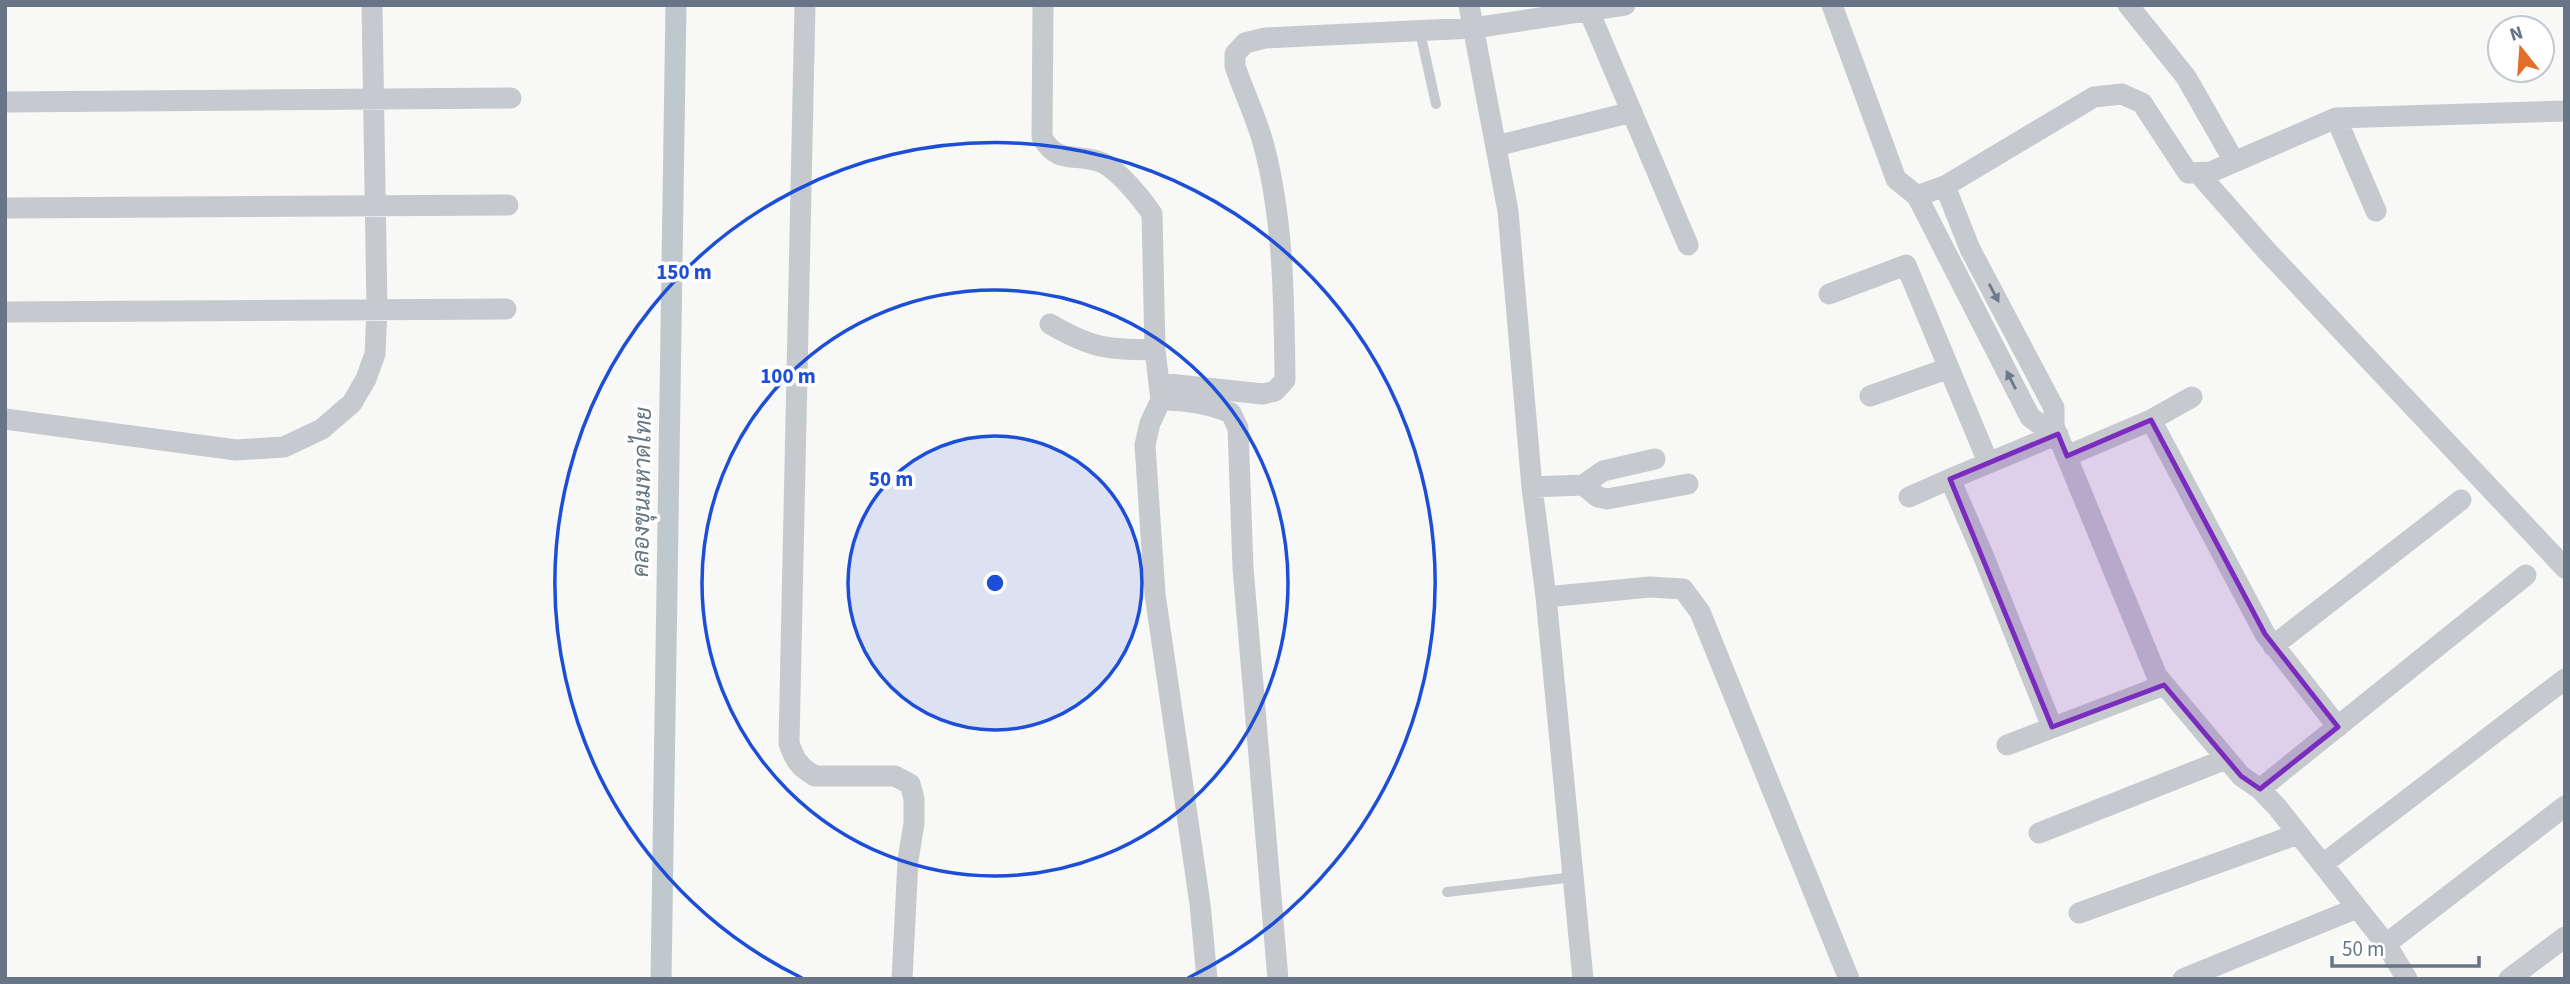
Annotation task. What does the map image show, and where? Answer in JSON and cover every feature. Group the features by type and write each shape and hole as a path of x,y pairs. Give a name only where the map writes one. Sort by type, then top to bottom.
{"street":[{"path":"5,419 236,450 284,447 322,429 352,403 366,379 375,354 377,309 372,5"},
{"path":"805,5 789,743 794,760 814,776 895,776 910,783 914,799 914,824 908,860 902,979"},
{"path":"1043,5 1042,137 1048,149 1058,155 1107,164 1145,202 1152,214 1156,350 1160,391 1145,445 1155,594 1200,904 1207,979"},
{"path":"1469,5 1508,211 1532,487 1546,597 1583,979"},
{"path":"1160,391 1263,394 1275,391 1285,380 1283,295 1276,214 1264,146 1235,66 1235,54 1245,43 1265,38 1474,28 1625,5"},
{"path":"1832,5 1896,179 1917,195 2030,417 2056,430"},
{"path":"2128,5 2186,77 2234,161"},
{"path":"1589,12 1688,245"},
{"path":"1917,195 1945,186 2094,97 2122,94 2142,103 2188,173 2199,174 2336,118 2565,111"},
{"path":"5,102 511,99"},
{"path":"1496,146 1632,112"},
{"path":"2336,118 2376,211"},
{"path":"2199,174 2265,249 2565,568"},
{"path":"1945,186 1975,258 2054,408 2056,430 2151,665 2164,685 2226,759 2241,776 2260,789 2323,864 2386,944 2407,979"},
{"path":"5,208 508,205"},
{"path":"1955,271 1975,258"},
{"path":"1829,294 1906,265 1989,462"},
{"path":"5,312 506,309"},
{"path":"1050,324 1077,340 1105,349 1156,350"},
{"path":"1870,396 1949,368"},
{"path":"1160,391 1180,400 1214,405 1231,413 1238,428 1243,568 1278,979"},
{"path":"2067,456 2151,420 2192,397"},
{"path":"2151,420 2265,634 2338,727"},
{"path":"1909,497 2056,430"},
{"path":"1532,487 1583,485 1603,471 1655,459"},
{"path":"1950,479 2052,727"},
{"path":"1583,485 1598,497 1607,499 1688,484"},
{"path":"2273,646 2461,500"},
{"path":"2260,789 2526,575"},
{"path":"1546,597 1650,587 1683,589 1700,612 1849,979"},
{"path":"2323,864 2565,680"},
{"path":"2007,745 2164,685"},
{"path":"2039,833 2226,759"},
{"path":"2386,944 2565,806"},
{"path":"2079,913 2298,834"},
{"path":"2183,979 2357,908"},
{"path":"2510,979 2565,937"}],"lane":[{"path":"1420,32 1436,104"},
{"path":"1447,892 1574,877"}],"highlighted area":[{"path":"2151,420 2265,634 2338,727 2260,789 2241,776 2164,685 2052,727 1950,479 2058,434 2067,456"}],"waterway":[{"name":"คลองขุนมหาดไทย","path":"661,979 676,5"}]}
